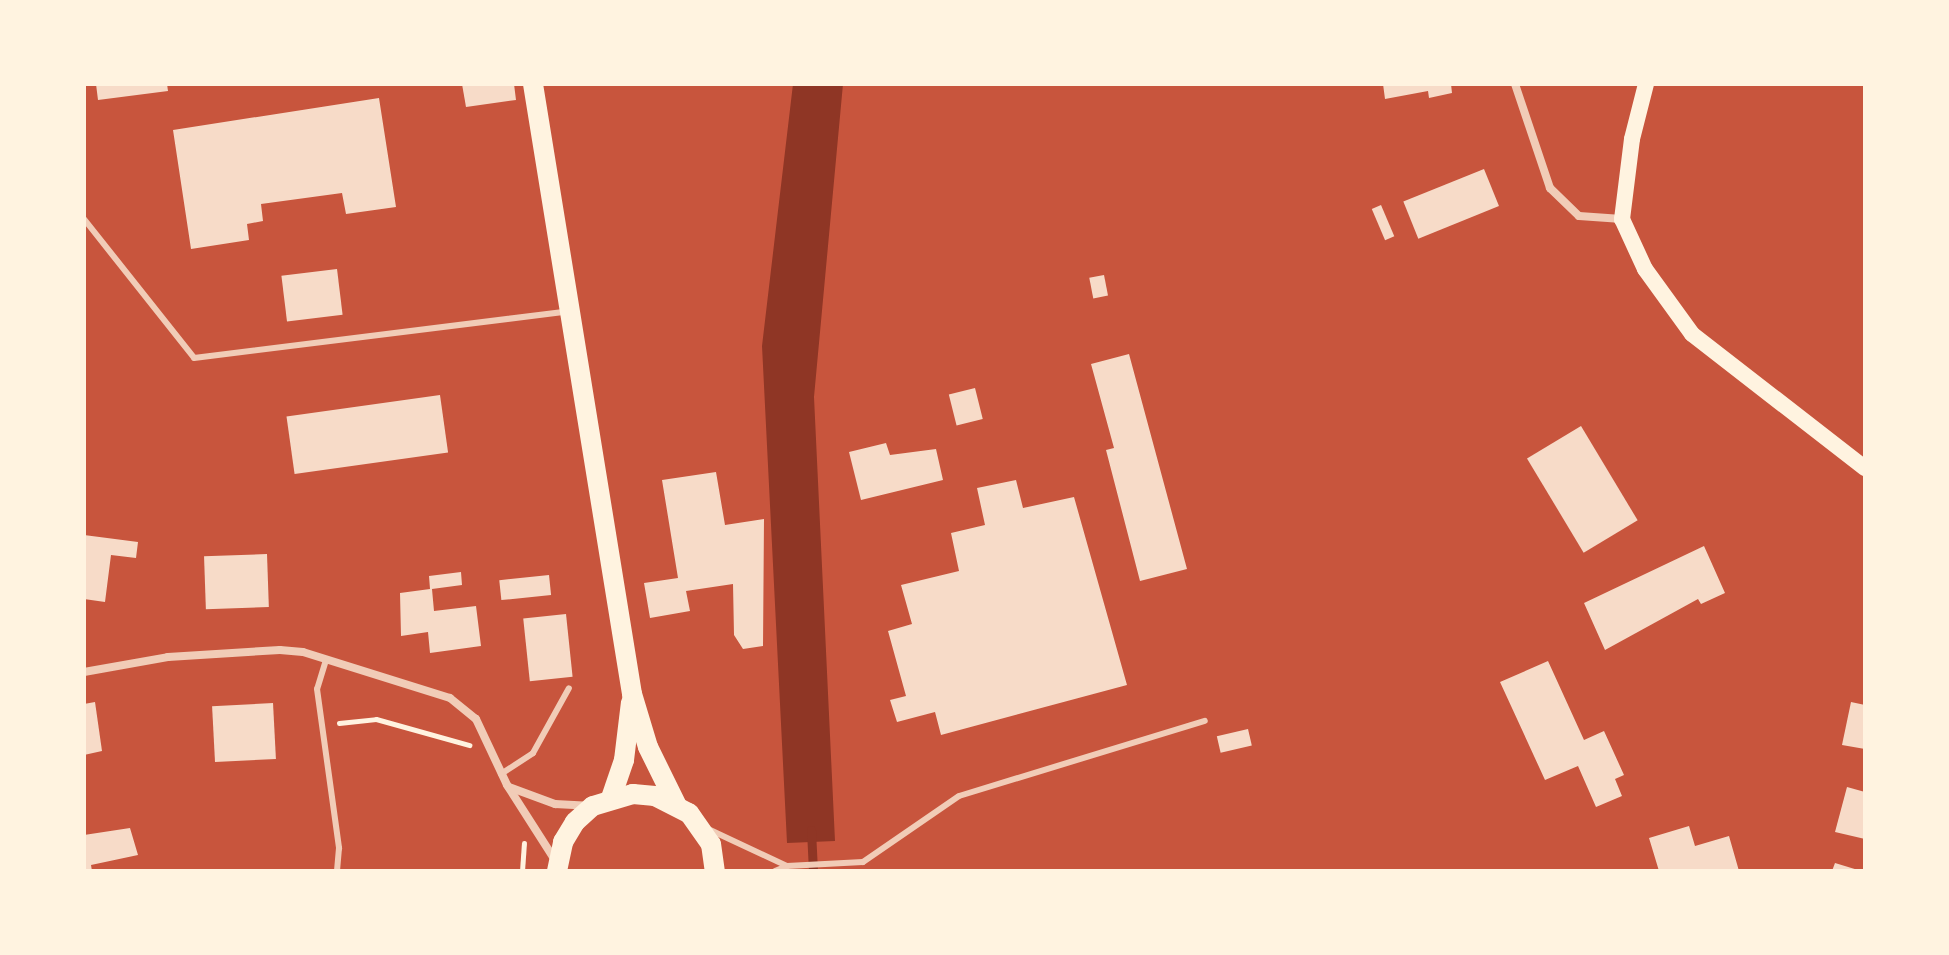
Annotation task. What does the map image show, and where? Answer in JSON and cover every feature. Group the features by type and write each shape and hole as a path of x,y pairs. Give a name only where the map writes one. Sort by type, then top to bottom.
{"main road":[{"path":"533,84 632,694 648,747 676,804 699,824 711,844 715,871"},
{"path":"1646,84 1632,139 1622,219 1645,269 1692,334 1865,468"},
{"path":"557,868 563,842 602,802 624,760 632,694"},
{"path":"602,802 633,794 676,804"}],"street":[{"path":"1515,84 1550,188 1579,216 1622,219"},
{"path":"84,672 168,657 280,650 326,660 455,701 476,719 501,774 557,868"},
{"path":"507,785 555,804 602,802"}],"lane":[{"path":"84,219 194,358 568,311"},
{"path":"326,660 317,689 339,848 337,871"},
{"path":"501,774 533,753 569,688"},
{"path":"775,871 787,866 863,862 959,796 1205,721"},
{"path":"699,824 787,866"}],"path":[{"path":"322,725 376,719 474,746 478,759"},
{"path":"522,871 525,834"}],"shaded area":[{"path":"793,84 843,84 814,397 835,841 787,843 762,346"}],"building":[{"path":"96,84 167,84 168,91 98,100"},
{"path":"462,84 514,84 516,100 466,107"},
{"path":"1383,84 1451,84 1452,93 1429,98 1428,91 1385,99"},
{"path":"379,98 396,207 346,214 342,193 261,204 263,221 247,224 249,240 191,249 173,130"},
{"path":"1484,169 1499,206 1418,239 1403,202"},
{"path":"1381,205 1394,236 1385,240 1372,209"},
{"path":"337,269 343,315 287,321 281,276"},
{"path":"1104,275 1108,296 1093,298 1089,278"},
{"path":"1129,354 1187,569 1140,581 1106,450 1114,448 1091,364"},
{"path":"975,388 983,419 957,426 949,395"},
{"path":"440,395 448,452 295,474 287,417"},
{"path":"1581,426 1638,520 1584,553 1527,458"},
{"path":"886,443 890,455 936,449 943,480 861,500 849,452"},
{"path":"716,472 725,525 764,519 763,646 743,649 734,635 733,584 686,591 690,611 650,618 644,583 678,578 662,480"},
{"path":"1016,480 1023,508 1074,497 1127,685 941,735 935,712 897,722 890,700 906,696 888,631 912,624 901,585 959,571 951,533 985,525 977,488"},
{"path":"84,535 138,542 136,558 111,555 105,602 84,599"},
{"path":"1704,546 1725,593 1701,604 1698,599 1605,650 1584,603"},
{"path":"267,554 269,607 206,609 204,556"},
{"path":"461,572 462,585 432,589 434,611 476,606 481,646 430,653 428,632 401,636 400,593 430,589 429,576"},
{"path":"549,575 551,595 501,600 499,580"},
{"path":"566,614 573,677 530,681 523,618"},
{"path":"1548,661 1584,740 1604,731 1624,775 1615,779 1622,796 1596,807 1578,766 1545,780 1500,682"},
{"path":"95,702 102,751 84,755 84,704"},
{"path":"1851,702 1865,705 1865,749 1842,745"},
{"path":"273,703 276,759 215,762 212,706"},
{"path":"1248,729 1252,746 1221,753 1217,736"},
{"path":"1847,787 1865,792 1865,839 1835,832"},
{"path":"1689,826 1695,846 1729,836 1739,871 1659,871 1649,838"},
{"path":"130,828 138,855 91,865 92,871 84,871 84,835"},
{"path":"1835,863 1858,870 1858,871 1832,871"}],"waterway":[{"path":"811,830 813,871"}]}
